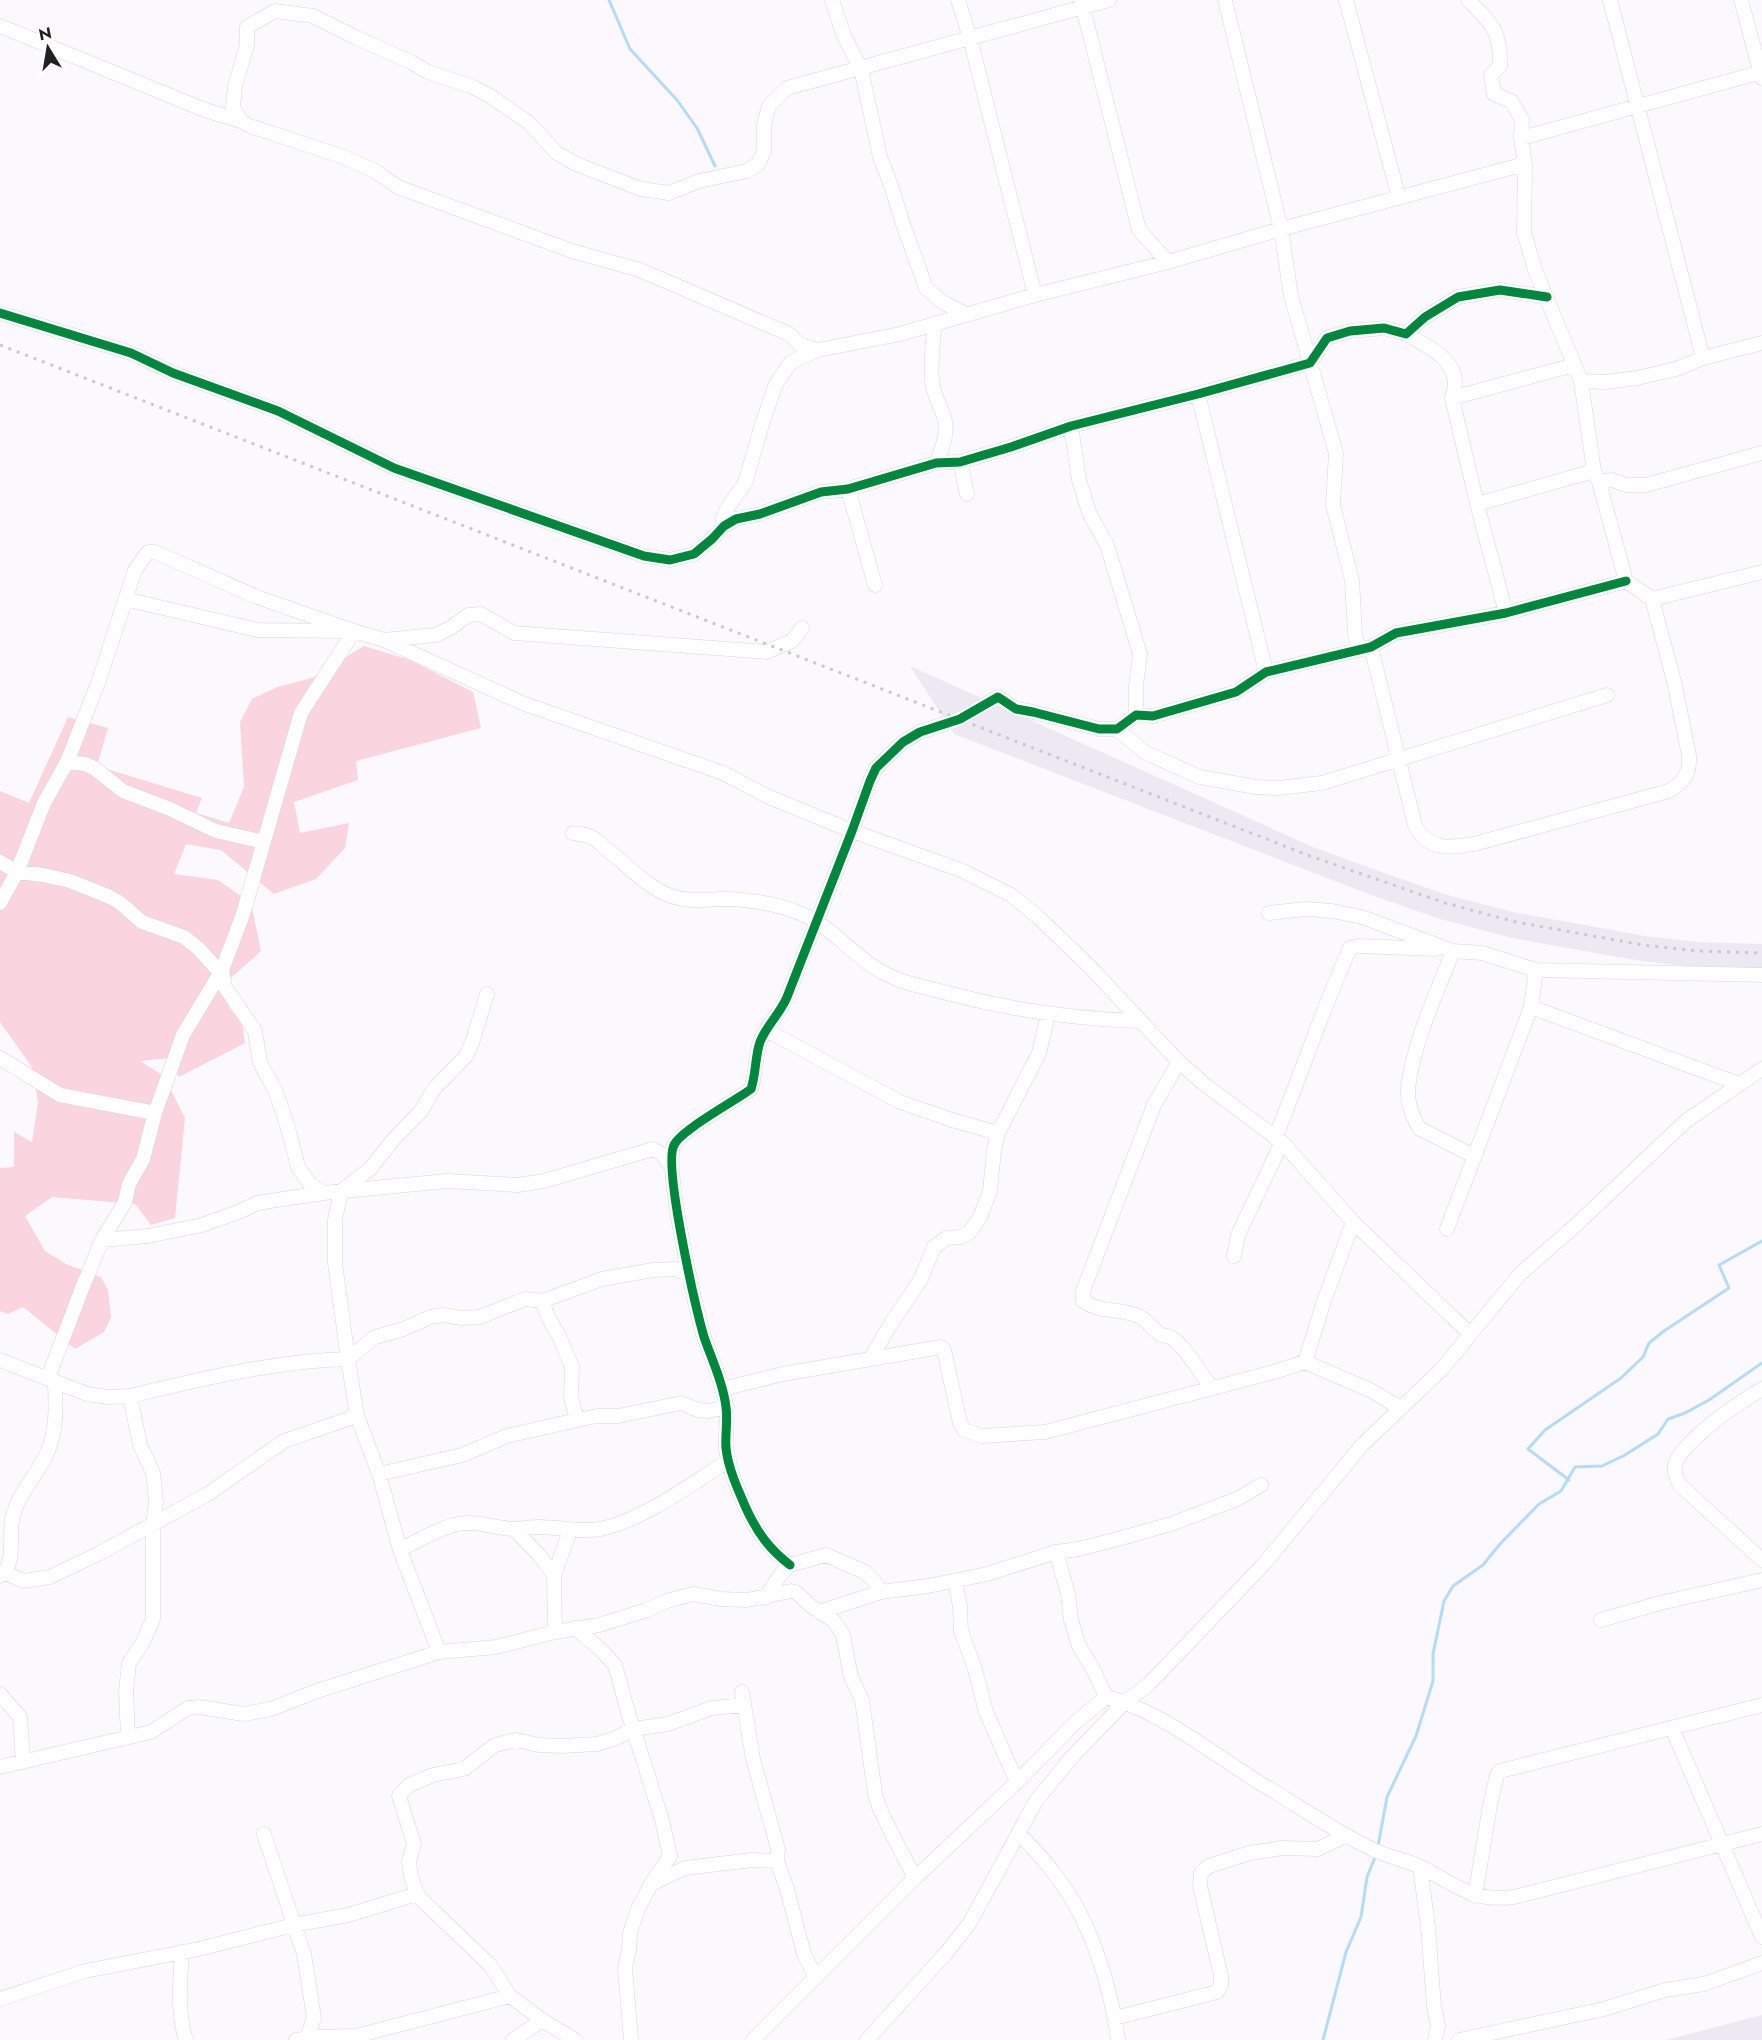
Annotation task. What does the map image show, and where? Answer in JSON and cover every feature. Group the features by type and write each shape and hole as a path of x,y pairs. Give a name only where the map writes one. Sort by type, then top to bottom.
{"street":[{"path":"832,0 844,36 861,69 880,157 926,288 944,303 966,314"},
{"path":"958,0 970,38 1035,295"},
{"path":"241,121 233,107 235,86 247,45 247,27 275,11 290,12 313,16 428,72 473,87 490,96 528,122 557,153 576,164 641,189 669,193 699,181 747,171 758,164 764,152 764,124 770,106 787,88 970,38 1082,4 1109,0"},
{"path":"1225,0 1281,229 1292,296 1336,453 1333,505 1352,580 1355,634 1365,649 1399,759 1415,825 1421,836 1439,846 1454,847 1474,844 1669,791 1685,779 1689,767 1689,756 1674,681 1652,599 1626,581 1596,476 1581,381 1535,270 1524,232 1525,164 1521,138 1522,120 1511,101 1494,94 1491,75 1500,66 1501,46 1491,22 1468,0"},
{"path":"1346,0 1399,198"},
{"path":"1610,0 1702,358"},
{"path":"1521,138 1638,105 1762,74 1741,0"},
{"path":"1082,4 1139,230 1168,262"},
{"path":"0,26 205,110 344,158 375,171 398,188 572,251 640,270 789,334 800,345 818,350"},
{"path":"724,526 723,518 728,507 745,483 776,384 791,362 818,350 900,334 1035,295 1168,262 1281,229 1525,164"},
{"path":"1406,334 1425,317 1458,297 1500,290 1547,297"},
{"path":"0,313 131,353 173,372 278,411 394,468 644,556 670,560 694,554 724,526 736,519 760,514 821,492 848,489 936,463 960,462 1071,426 1310,363 1327,338 1350,330 1384,328 1406,334 1434,350 1452,368 1455,384 1452,398 1506,613"},
{"path":"935,323 932,382 937,403 944,417 946,438 936,463"},
{"path":"1581,381 1605,382 1637,378 1676,369 1702,358 1762,343"},
{"path":"1452,398 1574,365"},
{"path":"1198,394 1266,672"},
{"path":"1071,426 1079,480 1090,515 1107,545 1140,654 1136,685 1136,715"},
{"path":"1477,504 1596,476 1626,486 1646,485 1762,453"},
{"path":"960,462 968,494"},
{"path":"848,489 875,585"},
{"path":"0,903 17,872 44,803 67,762 98,683 135,570 148,552 155,552 257,597 384,640 522,703 723,773 769,797 852,831 963,871 1011,895 1037,916 1089,966 1179,1062 1204,1084 1279,1140 1353,1222 1470,1334"},
{"path":"1652,599 1761,575"},
{"path":"102,1240 148,1236 202,1226 241,1212 257,1203 323,1193 447,1181 518,1185 544,1181 674,1143 695,1126 751,1089 765,1029 783,1008 876,768 903,742 920,732 960,719 998,697 1016,709 1099,729 1117,729 1136,715 1153,716 1236,692 1266,672 1365,649 1396,633 1506,613 1626,581"},
{"path":"125,599 257,630 354,631"},
{"path":"384,640 436,635 468,615 481,614 514,633 766,652 792,641 802,628"},
{"path":"354,631 301,713 243,914 222,970 183,1035 155,1113 143,1159 129,1184 124,1202 102,1240 81,1291 52,1381 54,1432 46,1455 24,1491 12,1518 9,1565 3,1574 22,1581 50,1577 208,1494 284,1441 357,1416"},
{"path":"1117,729 1146,753 1200,777 1256,787 1278,788 1322,783 1607,695"},
{"path":"67,762 85,764 94,768 123,791 170,808 216,831 264,842"},
{"path":"573,833 591,837 615,855 645,883 672,896 699,901 722,899 760,903 795,911 817,921 862,959 883,972 911,984 993,1005 1048,1015 1140,1021"},
{"path":"0,862 17,872 70,881 110,897 142,922 184,937 198,948 216,968 222,970"},
{"path":"1269,913 1306,909 1362,917 1448,950"},
{"path":"1234,1256 1238,1235 1279,1140 1332,987 1350,948 1359,946 1482,953 1536,970 1762,975"},
{"path":"1448,950 1416,1049 1408,1091 1415,1122 1419,1129 1474,1156"},
{"path":"222,970 225,987 255,1031 260,1063 276,1092 298,1167 309,1183 323,1193"},
{"path":"1447,1229 1531,1006 1536,970"},
{"path":"439,1652 400,1550 379,1474 357,1416 335,1263 335,1220 341,1191 370,1169 393,1140 421,1111 434,1089 466,1056 472,1044 487,994"},
{"path":"1531,1006 1739,1084"},
{"path":"871,1358 921,1279 934,1247 946,1238 960,1237 969,1233 980,1217 990,1191 998,1133 1039,1053 1048,1015"},
{"path":"765,1029 900,1102 998,1133"},
{"path":"0,1058 60,1095 155,1113"},
{"path":"1179,1062 1154,1106 1083,1291 1083,1301 1093,1308 1122,1311 1147,1321 1161,1335 1172,1338 1178,1344 1211,1387"},
{"path":"867,2040 946,1953 969,1924 1036,1801 1053,1778 1125,1702 1148,1685 1263,1565 1363,1444 1441,1370 1520,1274 1576,1225 1686,1121 1762,1069"},
{"path":"674,1143 671,1152 671,1167 689,1275 704,1336 727,1407 726,1449 729,1460 757,1531 773,1552 790,1565"},
{"path":"653,1149 663,1154 671,1167"},
{"path":"1305,1362 1353,1222"},
{"path":"0,1360 87,1394 108,1397 130,1395 277,1365 308,1360 348,1359 375,1337 404,1329 430,1317 443,1315 462,1318 480,1317 525,1299 543,1301 602,1279 676,1269 689,1275"},
{"path":"543,1301 548,1317 572,1367 571,1397 577,1420"},
{"path":"722,1389 783,1374 941,1347 944,1350 960,1423 964,1430 982,1436 1045,1432 1305,1362 1372,1391 1400,1408"},
{"path":"1762,1389 1717,1417 1681,1454 1676,1462 1675,1471 1680,1485 1762,1560"},
{"path":"128,1737 126,1691 129,1663 142,1644 153,1619 153,1524 156,1502 153,1473 140,1446 130,1395"},
{"path":"379,1474 462,1455 507,1436 597,1416 618,1416 681,1403 698,1410 708,1411 727,1407"},
{"path":"400,1550 456,1524 477,1524 514,1529 537,1526 570,1531 600,1529 619,1523 684,1490 729,1460"},
{"path":"819,1612 881,1592 955,1581 1008,1568 1056,1552 1087,1547 1171,1524 1237,1499 1261,1485"},
{"path":"514,1529 539,1555 554,1575"},
{"path":"555,1632 554,1575 570,1531"},
{"path":"1056,1552 1079,1646 1106,1697"},
{"path":"765,1598 790,1565 826,1555 865,1572 881,1592"},
{"path":"955,1581 960,1606 961,1631 975,1669 986,1712 1017,1782"},
{"path":"1601,1620 1660,1603 1762,1581"},
{"path":"0,1767 151,1732 188,1708 199,1707 244,1714 271,1709 317,1691 439,1652 496,1647 555,1632 599,1625 693,1594 721,1599 747,1600 791,1591 796,1592 819,1612 834,1621 843,1635 852,1677 862,1700 875,1794 879,1807 915,1878"},
{"path":"575,1628 615,1665 662,1820 670,1856 638,1909 630,1933 625,1968 631,2040"},
{"path":"0,1694 20,1718 23,1762"},
{"path":"1106,1697 1153,1714 1244,1773 1347,1835 1378,1852 1420,1866 1475,1896 1498,1899 1514,1897 1762,1834"},
{"path":"753,2040 915,1878 1017,1782 1076,1722 1106,1697"},
{"path":"574,2040 510,1996 490,1965 417,1894 409,1862 414,1844 399,1796 410,1785 433,1775 464,1769 495,1745 516,1740 539,1745 561,1746 597,1743 614,1739 633,1729 668,1724 742,1698 753,1760 777,1849 777,1861 794,1913 804,1954 816,1978"},
{"path":"1475,1896 1490,1805 1500,1771 1762,1705"},
{"path":"1672,1728 1762,1937"},
{"path":"264,1834 304,1954 310,1985 314,2018 301,2039"},
{"path":"1019,1834 1046,1863 1085,1923 1106,1983 1118,2040"},
{"path":"1115,2018 1217,1992 1221,1985 1221,1976 1200,1886 1201,1873 1209,1866 1250,1852 1282,1848 1318,1849 1347,1835"},
{"path":"651,1884 685,1868 752,1860 777,1861"},
{"path":"1420,1866 1438,2026 1435,2040"},
{"path":"0,1999 85,1971 348,1915 417,1894"},
{"path":"182,1952 180,1974 182,2029 186,2040"},
{"path":"1459,2040 1604,2009 1665,1990 1704,1984 1762,1962"},
{"path":"301,2039 356,2036 510,1996"},
{"path":"513,2040 542,2020"}],"shaded area":[{"path":"364,646 410,660 473,692 481,728 356,761 358,780 294,802 300,833 349,823 345,848 316,879 274,894 221,850 186,844 174,874 218,880 251,903 261,951 231,978 229,1008 242,1023 245,1043 179,1077 171,1058 140,1061 164,1076 185,1118 175,1218 151,1225 135,1204 52,1197 25,1216 45,1251 66,1264 101,1277 108,1290 111,1317 104,1332 75,1349 23,1307 8,1314 0,1311 0,1168 14,1167 14,1132 32,1142 38,1102 32,1067 0,1022 0,791 29,803 68,717 108,728 97,766 202,798 196,813 229,823 244,787 240,722 252,699 277,687 312,678"},
{"path":"910,666 1313,847 1379,871 1447,895 1518,913 1645,936 1698,942 1762,944 1762,970 1696,967 1641,961 1512,938 1440,919 1371,895 954,734"},
{"path":"1762,2015 1762,2040 1666,2040"}],"waterway":[{"path":"609,0 630,49 677,100 697,128 715,166"},
{"path":"1569,1480 1528,1449 1545,1430 1621,1378 1643,1357 1649,1343 1729,1288 1719,1265 1762,1241"},
{"path":"1378,1846 1387,1797 1416,1736 1433,1681 1433,1654 1444,1601 1453,1586 1483,1565 1539,1504 1561,1491 1575,1467 1602,1466 1625,1455 1658,1434 1668,1419 1709,1400 1762,1363"},
{"path":"1323,2040 1346,1952 1361,1917 1367,1877 1376,1855"}],"railway":[{"path":"0,345 1310,856 1445,903 1516,922 1643,945 1697,951 1762,953"}],"cycle path":[{"path":"0,313 131,353 173,373 278,411 394,468 644,556 670,560 694,554 724,526 736,519 760,514 821,492 848,489 936,463 960,462 1071,426 1310,363 1327,338 1350,331 1384,328 1406,334 1425,317 1458,297 1500,290 1547,297"},
{"path":"790,1565 764,1540 755,1525 740,1494 729,1463 726,1448 725,1398 704,1337 688,1269 677,1208 672,1158 674,1145 687,1132 751,1089 760,1042 787,997 876,768 903,742 920,732 960,719 998,697 1016,709 1099,729 1117,729 1136,715 1153,716 1236,692 1266,672 1371,647 1396,633 1506,613 1626,581"}]}
